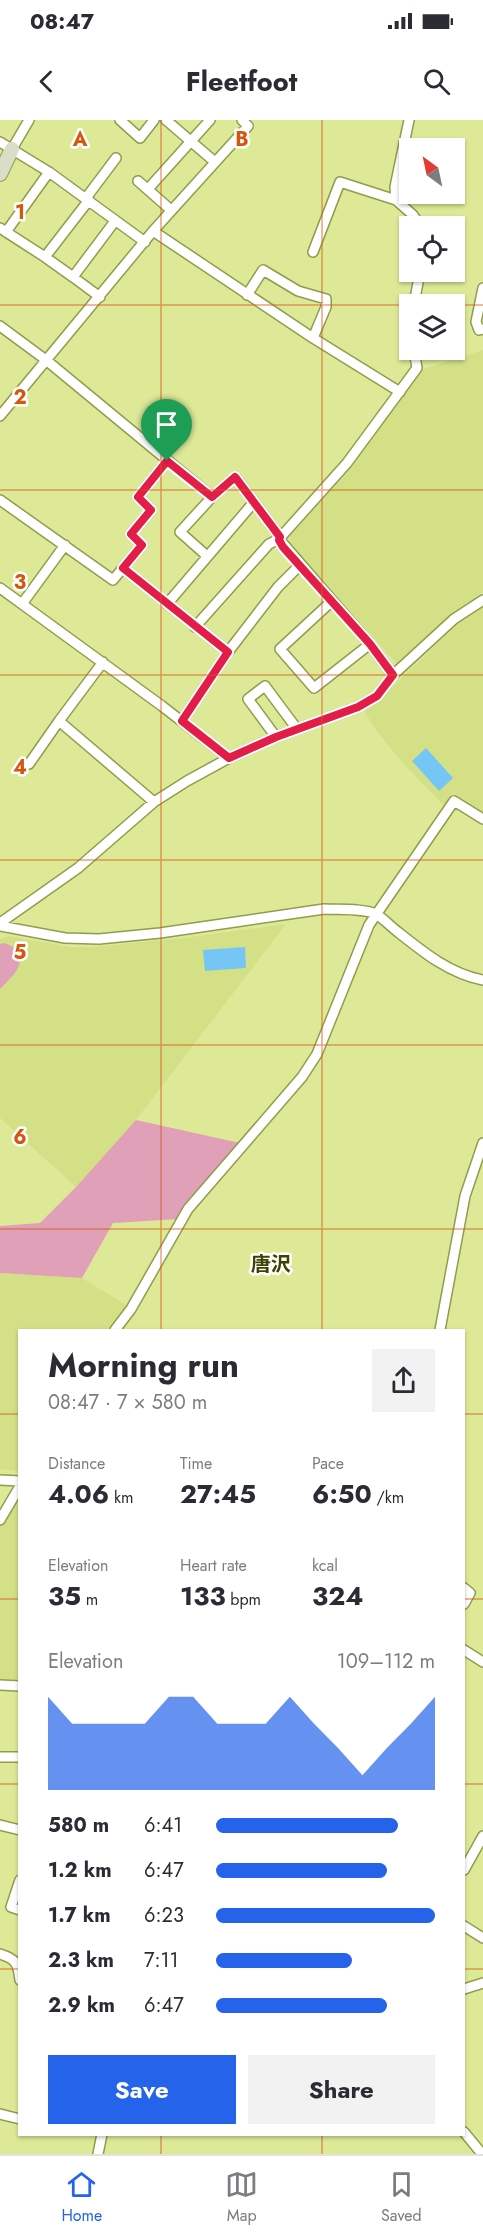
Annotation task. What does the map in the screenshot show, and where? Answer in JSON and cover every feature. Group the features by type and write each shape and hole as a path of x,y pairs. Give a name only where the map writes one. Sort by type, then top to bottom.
{"street":[{"path":"0,174 6,146 29,120"},
{"path":"120,120 140,138 154,120"},
{"path":"166,120 216,162"},
{"path":"148,189 210,120"},
{"path":"0,416 153,231 248,126 242,120"},
{"path":"396,200 395,187 409,120"},
{"path":"6,146 49,172 144,242"},
{"path":"45,257 116,158"},
{"path":"49,172 3,230 100,297"},
{"path":"138,181 171,210"},
{"path":"313,252 340,182 396,200 414,216"},
{"path":"73,277 115,221"},
{"path":"153,231 247,295 400,392"},
{"path":"247,295 262,270 298,291 326,299 326,307 313,338"},
{"path":"483,288 476,322 479,330 483,329"},
{"path":"0,326 46,360 212,497"},
{"path":"195,627 269,544 279,538 347,463 417,368 416,360"},
{"path":"0,500 113,580 142,545 131,534 151,510 138,497 167,461"},
{"path":"207,556 180,532 212,497 235,477 300,565 370,644 393,675"},
{"path":"167,604 254,502"},
{"path":"22,604 65,545"},
{"path":"182,721 228,652 278,587 300,565"},
{"path":"123,568 228,652"},
{"path":"0,588 103,662 229,758"},
{"path":"0,925 78,868 154,802 229,758 276,737 358,707 377,696 393,675 454,619 483,600"},
{"path":"332,601 280,649 314,688 370,644"},
{"path":"29,764 103,662"},
{"path":"276,737 248,699 265,686 297,729"},
{"path":"59,721 154,802"},
{"path":"116,1329 131,1309 188,1209 303,1077 317,1054 354,960 376,914 454,801 483,819"},
{"path":"0,925 65,938 99,939 160,933 324,909 350,910 376,914 437,961 460,974 483,980"},
{"path":"440,1329 465,1196 483,1143"},
{"path":"0,1480 18,1481"},
{"path":"0,1520 18,1489"},
{"path":"465,1589 470,1593 465,1602"},
{"path":"465,1651 483,1662"},
{"path":"0,1685 18,1686"},
{"path":"0,1757 18,1757"},
{"path":"0,1825 18,1830"},
{"path":"465,1868 483,1836"},
{"path":"0,1904 15,1908 18,1891"},
{"path":"465,1927 483,1938"},
{"path":"0,1954 13,1958 18,1963"},
{"path":"465,1989 483,1983"},
{"path":"0,2114 18,2118"},
{"path":"465,2133 482,2154"},
{"path":"98,2154 102,2136"}],"shaded area":[{"path":"483,350 483,592 452,613 397,664 290,543 289,537 352,467 421,370 452,360 465,360 465,356"},
{"path":"483,607 483,812 453,793 444,806 401,761 364,711 381,701 389,690 458,624"},
{"path":"286,924 136,1120 76,1187 0,1118 0,939 9,936 69,947 93,947 184,938"},
{"path":"4,943 18,949 20,961 13,976 0,989 0,944"},
{"path":"136,1120 240,1143 179,1219 113,1223 82,1278 0,1273 0,1226 40,1223"},
{"path":"0,1273 82,1278 126,1305 111,1329 18,1329 18,1471 0,1469"},
{"path":"18,1497 18,1682 0,1681 0,1528"}],"water":[{"path":"426,748 453,778 439,791 412,761"},
{"path":"245,947 246,968 205,971 203,950"}],"district":[{"name":"唐沢","path":"271,1264"}],"route":[{"path":"167,461 212,497 235,477 280,537 279,540 283,547 370,644 393,675 377,696 358,707 276,737 229,758 182,721 228,652 123,568 142,545 131,534 151,510 138,497 167,461"}]}
